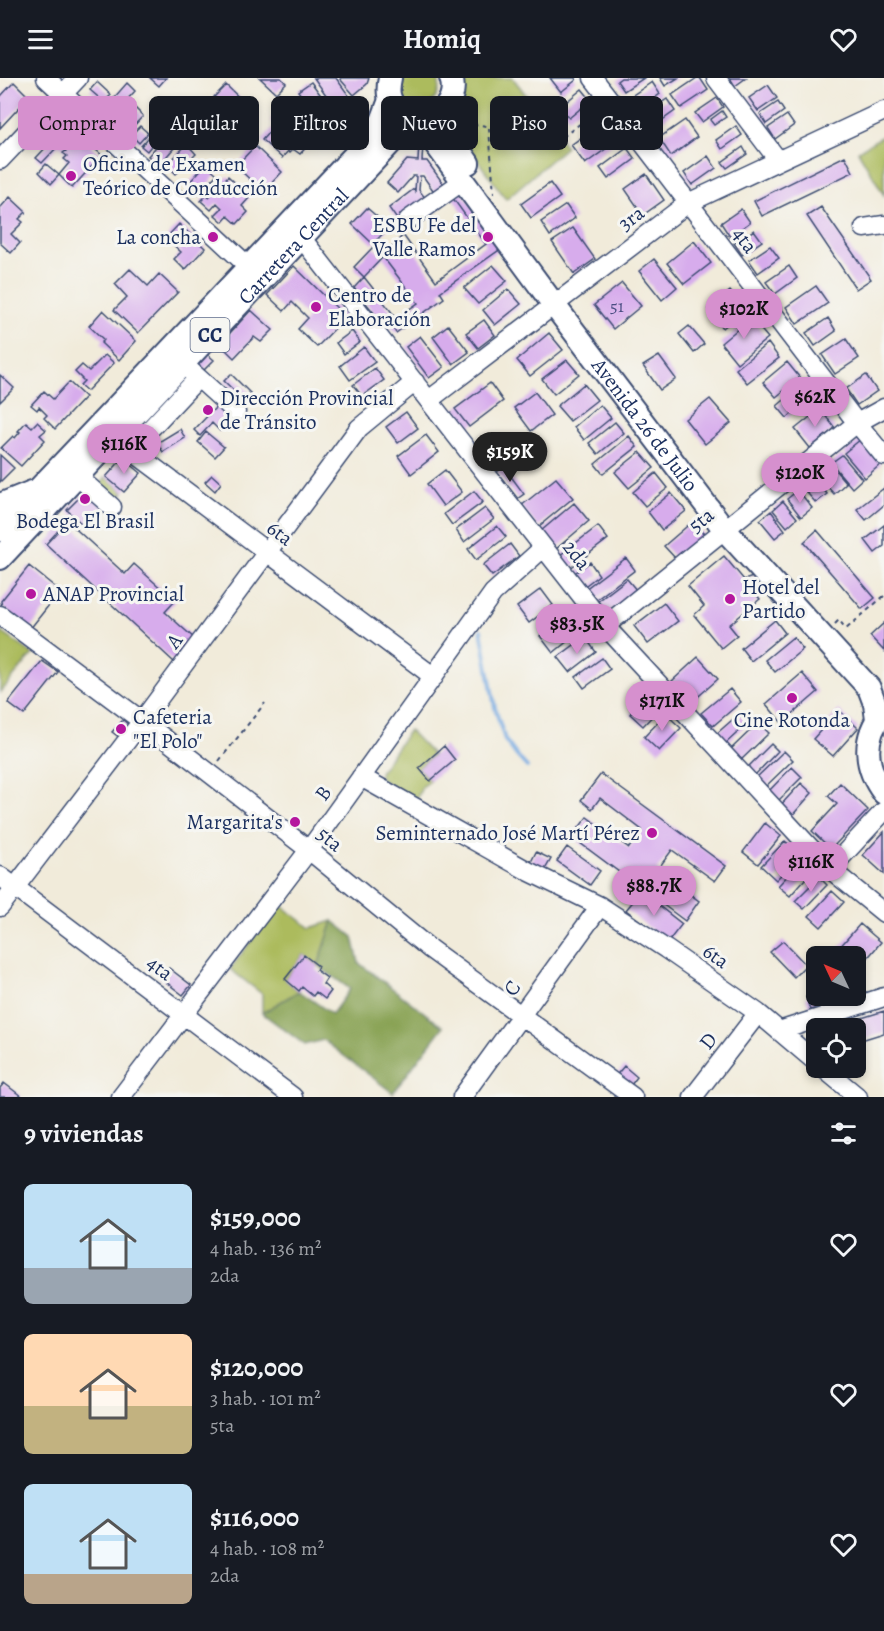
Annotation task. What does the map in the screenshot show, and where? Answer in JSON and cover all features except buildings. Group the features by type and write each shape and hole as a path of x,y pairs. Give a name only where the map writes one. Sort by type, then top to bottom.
{"main road":[{"name":"Carretera Central","path":"2,546 39,489 183,364 371,138 382,121 390,89"},
{"name":"Avenida 26 de Julio","path":"451,93 447,129 452,140 495,200 560,300"},
{"name":"Carretera Central","path":"183,364 249,267 295,231 383,150"},
{"name":"Avenida 26 de Julio","path":"440,150 560,300 730,526 752,559 869,688 880,715"},
{"name":"Carretera Central","path":"2,546 77,476 106,432"},
{"path":"0,505 39,489"},
{"name":"Avenida 26 de Julio","path":"730,526 832,627 867,668 884,683"},
{"path":"880,715 869,739 868,760 875,781 884,793"}],"street":[{"path":"46,78 249,267"},
{"path":"0,160 78,78"},
{"name":"4ta","path":"593,78 606,96"},
{"path":"716,78 778,160"},
{"name":"3ra","path":"429,400 688,203 884,111"},
{"name":"4ta","path":"647,150 856,423 884,456"},
{"path":"408,220 464,181"},
{"path":"864,228 884,225"},
{"name":"2da","path":"295,231 605,626 830,869 884,913"},
{"path":"152,427 183,364 236,412"},
{"name":"A","path":"0,907 142,721 359,428 415,382"},
{"name":"5ta","path":"605,626 856,423 884,408"},
{"name":"6ta","path":"106,432 434,677"},
{"path":"77,476 112,507"},
{"name":"B","path":"125,1096 309,850 493,593 543,548"},
{"name":"5ta","path":"0,615 309,850 430,949 633,1097"},
{"name":"6ta","path":"362,777 528,871 600,906 758,1013 806,1054"},
{"path":"830,869 884,811"},
{"name":"4ta","path":"0,876 293,1097"},
{"name":"C","path":"462,1097 600,906"},
{"path":"779,1031 884,997"},
{"name":"D","path":"693,1097 758,1013"},
{"path":"835,1078 858,1097"}],"path":[{"path":"451,93 489,127 564,136 580,124"},
{"path":"489,127 495,200"},
{"path":"832,627 839,620 846,629 884,596"},
{"path":"209,773 265,704"}],"green space":[{"path":"405,78 438,78 439,91 436,96 401,96 400,91"},
{"path":"468,78 513,78 527,96 490,96 490,150 563,150 506,199 470,150 478,150 478,96 461,96"},
{"path":"884,135 884,195 858,151"},
{"path":"106,477 124,492 116,503 98,487"},
{"path":"0,631 33,654 0,693"},
{"path":"409,730 433,755 419,768 430,781 422,787 416,800 380,779 380,772"},
{"path":"279,904 311,928 333,921 318,966 304,955 285,979 299,991 262,1013 262,994 230,969"},
{"path":"333,921 353,937 359,963 443,1027 393,1093 323,1040 305,1045 262,1013 299,991 332,1014 350,989 318,966"}],"waterway":[{"path":"481,630 495,708 505,740 527,767"}],"place":[{"name":"Oficina de Examen Teórico de Conducción","path":"71,176"},
{"name":"La concha","path":"213,237"},
{"name":"ESBU Fe del Valle Ramos","path":"488,237"},
{"name":"Centro de Elaboración","path":"316,307"},
{"name":"Dirección Provincial de Tránsito","path":"208,410"},
{"name":"Bodega El Brasil","path":"85,499"},
{"name":"ANAP Provincial","path":"31,594"},
{"name":"Hotel del Partido","path":"730,599"},
{"name":"Cine Rotonda","path":"792,698"},
{"name":"Cafeteria \"El Polo\"","path":"121,729"},
{"name":"Margarita's","path":"295,822"},
{"name":"Seminternado José Martí Pérez","path":"652,833"}]}
